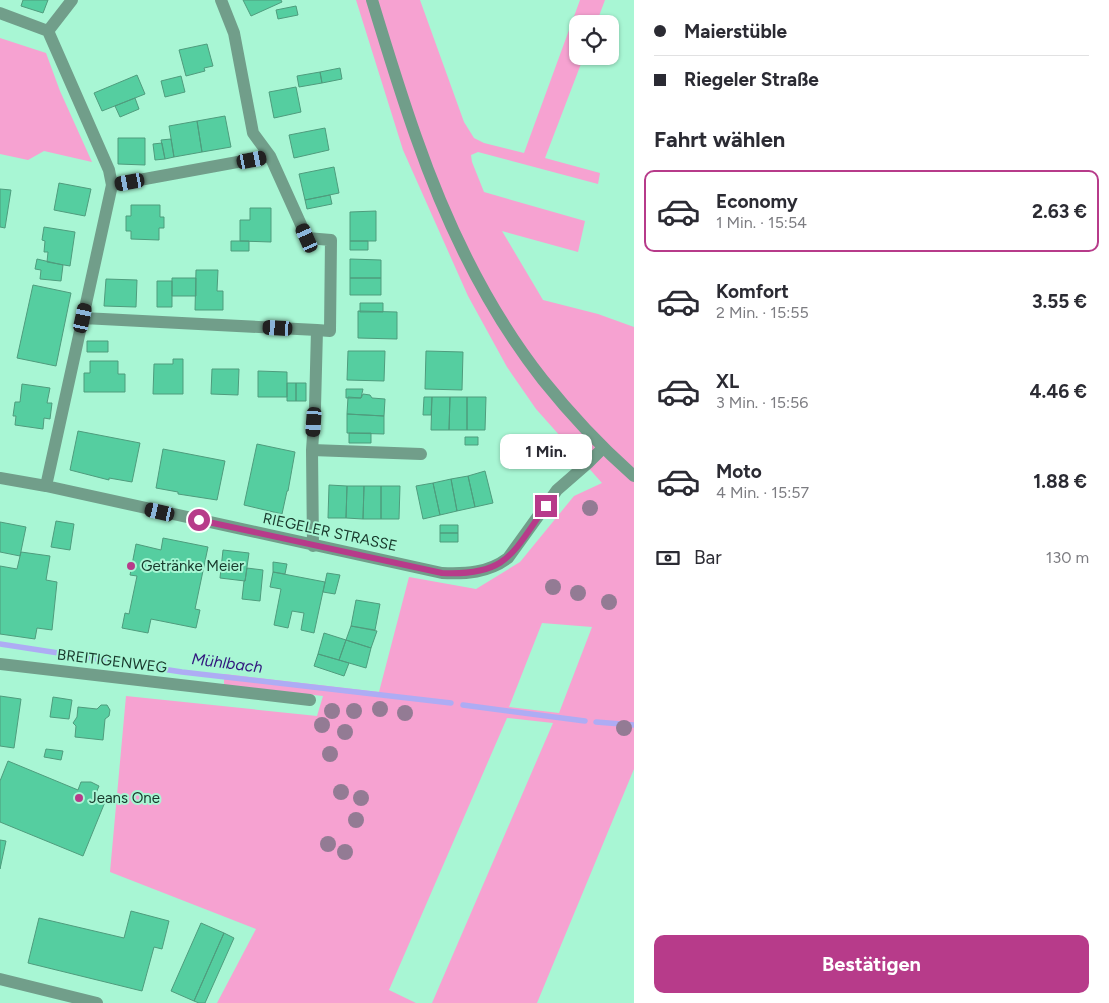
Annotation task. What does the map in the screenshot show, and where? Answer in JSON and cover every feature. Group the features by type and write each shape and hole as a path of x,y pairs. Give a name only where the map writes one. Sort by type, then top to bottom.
{"street":[{"path":"48,31 72,0"},
{"path":"83,318 330,331 331,240 307,238 270,156 253,133 234,33 221,0"},
{"path":"372,0 416,137 451,224 490,301 543,380 603,448 634,476"},
{"path":"0,13 48,31 110,170 112,185 46,486"},
{"path":"112,185 270,156"},
{"path":"313,546 312,450 315,407 316,330"},
{"name":"RIEGELER STRASSE","path":"0,478 46,486 442,573 464,574 479,572 498,565 508,558 557,490 603,448"},
{"path":"312,450 421,454"},
{"name":"BREITIGENWEG","path":"0,664 310,700"},
{"path":"0,979 97,1003"}],"shaded area":[{"path":"356,0 420,0 464,122 474,138 484,143 524,153 569,30 569,65 581,65 545,158 600,173 598,184 478,152 471,155 484,192 585,221 578,252 502,231 543,300 598,314 634,327 634,769 537,1003 432,1003 553,723 507,718 389,990 416,1003 217,1003 256,929 110,872 126,696 317,716 323,696 224,685 224,674 379,692 409,577 476,589 520,562 574,496 602,483 536,409 507,367 468,296 403,150","holes":["542,623 592,627 559,713 509,707"]},
{"path":"580,0 605,0 599,15 575,15"},
{"path":"0,38 46,53 60,91 92,162 44,151 28,160 0,154"}],"building":[{"path":"23,0 48,0 43,13 21,6"},
{"path":"243,0 281,0 282,2 251,16"},
{"path":"296,6 298,15 278,19 276,10"},
{"path":"207,44 213,66 204,68 205,71 186,76 179,50"},
{"path":"340,68 342,79 322,83 320,72"},
{"path":"320,72 322,83 299,87 297,76"},
{"path":"137,75 145,94 102,111 94,93"},
{"path":"181,76 185,92 165,97 161,81"},
{"path":"296,87 301,112 274,118 269,92"},
{"path":"135,98 139,109 120,117 115,106"},
{"path":"225,116 231,147 202,152 197,121"},
{"path":"197,121 202,152 174,157 169,126"},
{"path":"325,128 329,150 294,158 289,135"},
{"path":"118,138 145,138 145,165 118,164"},
{"path":"171,139 174,157 165,159 161,140"},
{"path":"162,143 165,159 155,160 153,144"},
{"path":"334,167 339,193 305,200 299,174"},
{"path":"59,183 91,189 85,216 54,210"},
{"path":"0,189 11,190 5,228 0,227"},
{"path":"330,195 332,204 307,209 305,200"},
{"path":"131,205 160,205 160,217 164,217 164,228 159,228 159,240 131,239 131,231 126,231 126,216 131,216"},
{"path":"250,208 271,208 271,242 240,241 240,220 250,220"},
{"path":"376,211 376,241 350,241 350,212"},
{"path":"44,227 75,232 70,266 47,262 48,252 44,252 45,241 42,240"},
{"path":"231,241 249,241 249,251 231,251"},
{"path":"350,241 368,241 368,250 350,250"},
{"path":"37,259 63,265 61,281 40,279 41,270 35,269"},
{"path":"350,259 381,260 381,278 350,278"},
{"path":"196,270 218,270 217,291 223,291 223,310 195,310"},
{"path":"172,278 196,278 196,296 172,296"},
{"path":"350,278 381,278 381,295 350,295"},
{"path":"106,279 137,280 136,307 104,306"},
{"path":"157,281 172,281 172,307 157,307"},
{"path":"33,285 71,293 56,366 17,358"},
{"path":"360,303 383,303 383,312 360,312"},
{"path":"358,311 397,312 397,339 358,338"},
{"path":"87,341 108,341 108,352 87,352"},
{"path":"348,351 385,351 384,381 347,380"},
{"path":"426,351 463,352 462,390 425,389"},
{"path":"173,359 183,359 183,394 153,394 154,364 173,364"},
{"path":"90,361 118,361 118,374 125,374 125,392 84,392 84,373 90,373"},
{"path":"212,369 239,369 238,395 211,394"},
{"path":"258,371 287,372 287,397 258,397"},
{"path":"287,383 296,383 296,401 287,401"},
{"path":"296,383 306,383 306,401 296,401"},
{"path":"22,384 50,388 47,403 52,403 50,419 44,418 43,429 15,425 16,416 13,416 15,402 20,402"},
{"path":"346,389 363,389 361,398 346,398"},
{"path":"363,394 370,395 372,398 385,399 384,416 347,414 348,397 361,398"},
{"path":"424,397 432,397 431,415 423,415"},
{"path":"432,397 450,397 449,430 431,430"},
{"path":"450,397 467,397 467,430 449,430"},
{"path":"467,397 486,397 485,430 467,430"},
{"path":"347,414 384,416 384,434 347,433"},
{"path":"78,431 140,443 132,482 109,478 109,480 70,470"},
{"path":"349,433 371,433 371,443 349,443"},
{"path":"465,437 478,437 478,445 465,445"},
{"path":"257,444 295,452 282,514 244,505"},
{"path":"163,449 225,461 217,500 178,494 178,492 156,488"},
{"path":"485,471 493,503 475,507 468,476"},
{"path":"468,476 475,507 457,511 451,479"},
{"path":"451,479 457,511 440,515 433,483"},
{"path":"433,483 440,515 423,519 416,486"},
{"path":"329,485 347,486 346,518 328,518"},
{"path":"347,486 364,486 363,519 346,518"},
{"path":"364,486 381,486 381,519 363,519"},
{"path":"381,486 400,486 399,519 381,519"},
{"path":"56,521 74,524 70,550 51,547"},
{"path":"0,522 26,527 20,556 0,552"},
{"path":"440,525 458,525 458,533 440,533"},
{"path":"440,533 458,533 458,542 440,542"},
{"path":"163,538 208,547 195,609 200,610 196,628 151,619 148,633 122,628 125,613 129,614 137,576 130,575 136,544 161,550"},
{"path":"223,550 249,553 245,581 220,578"},
{"path":"21,552 50,556 46,580 57,582 52,630 37,628 35,639 0,634 0,566 17,569"},
{"path":"273,562 287,564 285,574 273,572"},
{"path":"247,568 263,570 260,601 242,599"},
{"path":"273,572 325,582 314,633 301,630 304,613 292,611 288,628 274,625 281,589 270,587"},
{"path":"327,573 340,575 335,594 323,592"},
{"path":"356,600 380,604 375,630 351,626"},
{"path":"351,626 377,631 371,648 346,640"},
{"path":"324,633 346,640 339,660 318,654"},
{"path":"346,640 371,648 366,668 339,660"},
{"path":"318,654 349,663 344,676 314,666"},
{"path":"0,696 21,699 14,748 0,746"},
{"path":"53,697 72,700 69,719 50,717"},
{"path":"101,705 107,705 110,710 109,716 105,719 103,740 75,737 76,726 73,723 77,717 78,707 97,709"},
{"path":"46,749 63,751 61,760 44,757"},
{"path":"8,761 78,790 81,782 91,782 99,786 94,798 105,802 83,856 0,822 0,781"},
{"path":"0,840 6,841 0,869"},
{"path":"131,911 169,921 162,949 154,947 142,991 28,963 39,918 124,938"},
{"path":"201,923 224,933 194,1001 171,991"},
{"path":"224,933 234,938 205,1003 199,1003 194,1001"}],"waterway":[{"name":"Mühlbach","path":"0,644 182,672 451,703"},
{"name":"Mühlbach","path":"463,705 585,721"},
{"name":"Mühlbach","path":"596,722 634,725"}],"place":[{"name":"Getränke Meier","path":"131,566"},
{"name":"Jeans One","path":"79,798"}],"route":[{"path":"199,520 442,573 464,574 479,572 498,565 508,558 546,506"}]}
